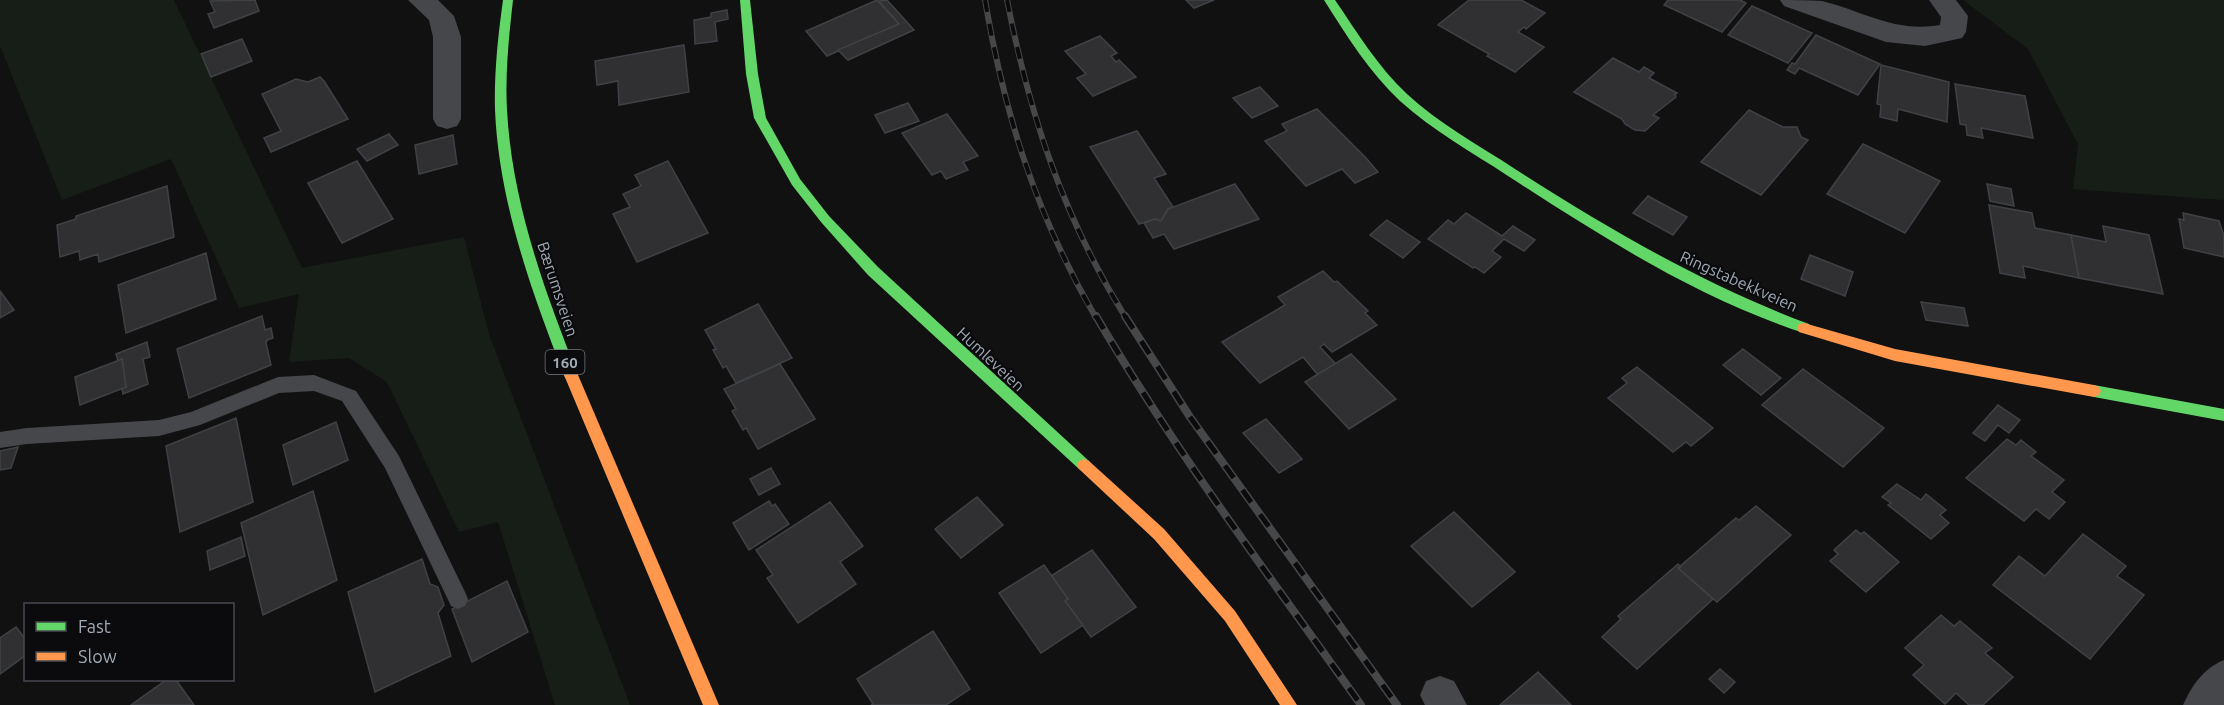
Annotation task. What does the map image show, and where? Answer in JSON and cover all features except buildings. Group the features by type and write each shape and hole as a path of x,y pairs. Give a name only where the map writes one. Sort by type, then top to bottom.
{"street":[{"path":"421,0 441,16 447,37 447,119"},
{"name":"Bærumsveien","path":"508,0 501,46 502,137 514,203 536,281 567,367 711,705"},
{"name":"Humleveien","path":"745,0 754,90 761,120 782,161 821,216 882,280 1159,534 1230,615 1289,705"},
{"name":"Ringstabekkveien","path":"1329,0 1368,57 1404,98 1464,142 1550,198 1679,274 1768,316 1845,335 1895,355 2224,416"},
{"path":"1793,0 1886,33 1925,37 1952,32 1955,16 1942,0"},
{"path":"2203,705 2224,679"}],"lane":[{"path":"0,440 27,436 159,428 193,419 278,385 315,383 349,396 392,462 458,599"}],"shaded area":[{"path":"0,0 174,0 302,268 464,237 489,334 630,705 555,705 498,522 459,532 387,382 349,358 289,362 299,294 239,308 171,159 62,200 0,46"},
{"path":"1963,0 2224,0 2224,200 2073,189 2078,144 2028,49"}],"railway":[{"path":"985,0 1002,84 1026,164 1056,241 1096,318"},
{"path":"1007,0 1026,84 1052,165 1084,242 1126,318"},
{"path":"1096,316 1191,465 1361,705"},
{"path":"1125,316 1190,417 1397,705"}],"traffic: fast":[{"path":"508,0 502,55 501,110 509,178 535,278 571,375"},
{"path":"745,0 752,74 760,118 796,182 825,219 873,271 1084,465"},
{"path":"1329,0 1382,75 1414,107 1440,126 1651,258 1726,297 1804,328"},
{"path":"2094,391 2224,415"}],"traffic: slow":[{"path":"1804,328 1895,355 2094,391"},
{"path":"571,375 711,705"},
{"path":"1084,465 1159,534 1230,616 1289,705"}]}
